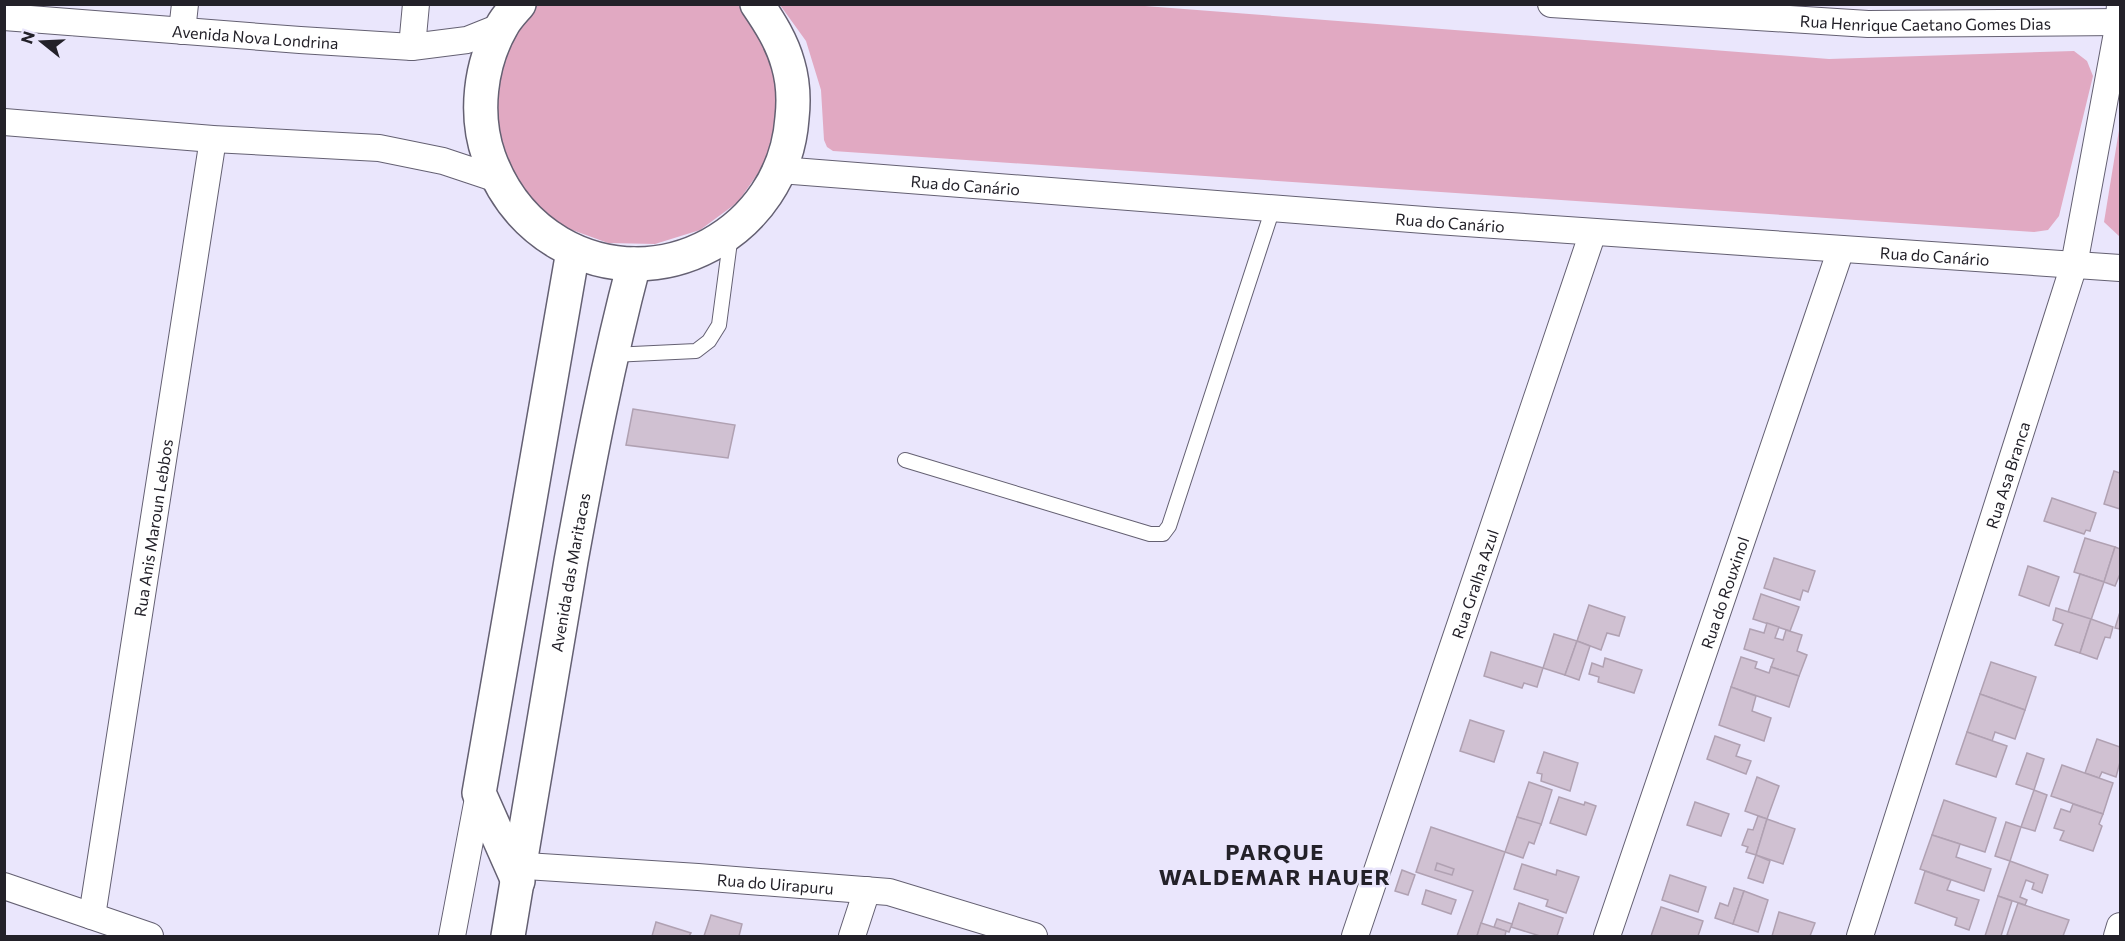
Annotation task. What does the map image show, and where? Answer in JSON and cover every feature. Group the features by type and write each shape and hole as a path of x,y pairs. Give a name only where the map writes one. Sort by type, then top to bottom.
{"street":[{"path":"182,31 185,4"},
{"path":"412,47 416,4"},
{"path":"510,15 486,62 480,102 484,142 497,179 518,210 545,235 573,251 603,261 634,264 660,262 686,256 710,246 732,232 768,194 780,170 791,136 794,100 789,64 775,31 756,4"},
{"name":"Rua Henrique Caetano Gomes Dias","path":"1551,4 1869,24 2120,16"},
{"name":"Avenida Nova Londrina","path":"4,17 412,47 466,40 510,15"},
{"name":"Rua Asa Branca","path":"1860,936 2074,265 2120,16"},
{"path":"4,122 213,140 379,148 443,161 497,179"},
{"name":"Rua Anis Maroun Lebbos","path":"92,916 213,140"},
{"name":"Rua do Canário","path":"780,170 1593,232 2121,268"},
{"name":"Rua Gralha Azul","path":"1355,936 1593,232"},
{"name":"Rua do Rouxinol","path":"1607,936 1841,249"},
{"path":"452,936 534,483 573,251"},
{"name":"Avenida das Maritacas","path":"508,936 516,871 584,490 612,355 634,264"},
{"path":"534,483 584,490"},
{"path":"479,794 516,871"},
{"name":"Rua do Uirapuru","path":"516,871 698,877 889,892 1034,936"},
{"path":"4,885 150,936"},
{"path":"852,936 867,890"},
{"path":"2117,936 2121,926"}],"lane":[{"path":"905,460 1150,534 1163,534 1169,526 1273,208"},
{"path":"612,355 696,351 709,341 719,325 732,232"}],"shaded area":[{"path":"532,5 738,5 757,26 775,70 777,117 765,163 738,202 700,230 655,244 608,243 564,227 527,197 502,157 492,111 497,64"},
{"path":"780,5 1132,5 1829,59 2074,51 2087,61 2093,76 2059,216 2048,230 2034,232 833,151 827,147 824,140 821,90 806,41"},
{"path":"2120,124 2120,237 2104,222"}],"building":[{"path":"633,409 735,425 728,458 626,445"},
{"path":"2114,471 2120,473 2120,509 2104,504"},
{"path":"2052,498 2096,513 2090,531 2086,530 2084,534 2044,521"},
{"path":"2085,538 2115,547 2104,582 2074,572"},
{"path":"2115,547 2120,549 2120,574 2115,586 2104,582"},
{"path":"1774,558 1815,571 1808,592 1803,590 1800,600 1764,588"},
{"path":"2028,566 2059,577 2049,606 2019,595"},
{"path":"2080,574 2104,582 2091,620 2068,612"},
{"path":"1761,594 1799,607 1790,631 1753,619"},
{"path":"1589,605 1625,617 1619,636 1607,633 1601,650 1577,641"},
{"path":"2056,608 2091,619 2080,653 2055,645 2063,624 2053,620"},
{"path":"2120,612 2120,629 2115,628"},
{"path":"2091,619 2113,627 2110,638 2105,637 2097,659 2080,653"},
{"path":"1767,623 1779,627 1775,638 1783,640 1786,630 1802,635 1797,651 1807,655 1799,676 1771,667 1774,659 1744,649 1750,629 1764,633"},
{"path":"1554,634 1577,641 1565,675 1543,668"},
{"path":"1577,641 1590,646 1579,680 1565,675"},
{"path":"1491,652 1543,668 1537,687 1524,683 1522,688 1484,676"},
{"path":"1741,657 1757,662 1755,668 1769,673 1771,667 1799,676 1789,707 1731,687"},
{"path":"1605,658 1642,670 1634,693 1598,682 1599,677 1589,674 1592,663 1603,667"},
{"path":"1991,662 2036,677 2025,710 1980,694"},
{"path":"1731,687 1756,696 1752,711 1771,718 1764,741 1719,725"},
{"path":"1980,694 2025,710 2015,739 1995,732 1992,741 1967,732"},
{"path":"1470,720 1504,731 1494,762 1460,751"},
{"path":"1967,732 2007,746 1996,777 1956,764"},
{"path":"1715,736 1740,745 1736,756 1751,761 1746,774 1707,759"},
{"path":"2097,739 2120,747 2120,762 2116,777 2102,772 2099,778 2085,773"},
{"path":"1544,752 1578,763 1570,791 1541,781 1542,774 1537,773"},
{"path":"2027,753 2044,759 2034,790 2016,784"},
{"path":"2062,765 2113,783 2103,814 2051,796"},
{"path":"1757,777 1779,786 1767,819 1745,811"},
{"path":"1529,782 1552,790 1541,825 1517,817"},
{"path":"2034,790 2047,795 2035,831 2021,827"},
{"path":"1559,797 1584,805 1585,802 1596,806 1586,835 1550,823"},
{"path":"1944,800 1996,818 1985,852 1932,835"},
{"path":"1695,802 1729,814 1721,836 1687,825"},
{"path":"2073,804 2103,814 2099,824 2102,826 2093,851 2060,840 2064,831 2054,828 2061,809 2070,812"},
{"path":"1758,816 1767,819 1756,855 1746,852 1748,847 1742,845 1748,829 1753,830"},
{"path":"1517,817 1541,824 1534,844 1529,842 1523,858 1505,852"},
{"path":"1767,819 1795,829 1783,864 1756,855"},
{"path":"2006,822 2021,827 2010,861 1995,856"},
{"path":"1431,827 1505,852 1477,936 1457,936 1473,891 1416,872"},
{"path":"1932,835 1960,844 1956,857 1991,869 1984,891 1920,869"},
{"path":"1756,855 1770,861 1763,883 1748,878"},
{"path":"2010,861 2048,875 2042,893 2032,889 2034,883 2026,880 2020,897 2027,900 2025,905 1998,896"},
{"path":"1437,863 1454,869 1452,875 1435,870"},
{"path":"1522,864 1556,875 1557,870 1579,877 1566,913 1546,906 1548,900 1514,889"},
{"path":"1402,870 1415,875 1408,895 1395,891"},
{"path":"1925,871 1951,880 1947,890 1979,900 1969,930 1955,925 1957,918 1915,903"},
{"path":"1670,875 1706,887 1698,912 1662,900"},
{"path":"1734,888 1744,891 1733,924 1715,918 1720,903 1728,906"},
{"path":"1426,890 1456,900 1451,914 1422,904"},
{"path":"1744,891 1768,900 1758,932 1733,924"},
{"path":"1998,896 2012,901 2001,936 1985,936"},
{"path":"1519,903 1563,918 1557,936 1540,936 1511,927"},
{"path":"2018,903 2069,920 2063,936 2007,935"},
{"path":"1661,907 1703,921 1698,936 1651,936"},
{"path":"1779,912 1815,923 1810,936 1772,936"},
{"path":"711,915 742,924 739,936 704,936"},
{"path":"1497,919 1512,924 1509,932 1494,927"},
{"path":"656,922 691,933 689,936 652,936"},
{"path":"1481,923 1506,931 1505,936 1477,936"}],"district":[{"name":"PARQUE WALDEMAR HAUER","path":"1275,864"}]}
